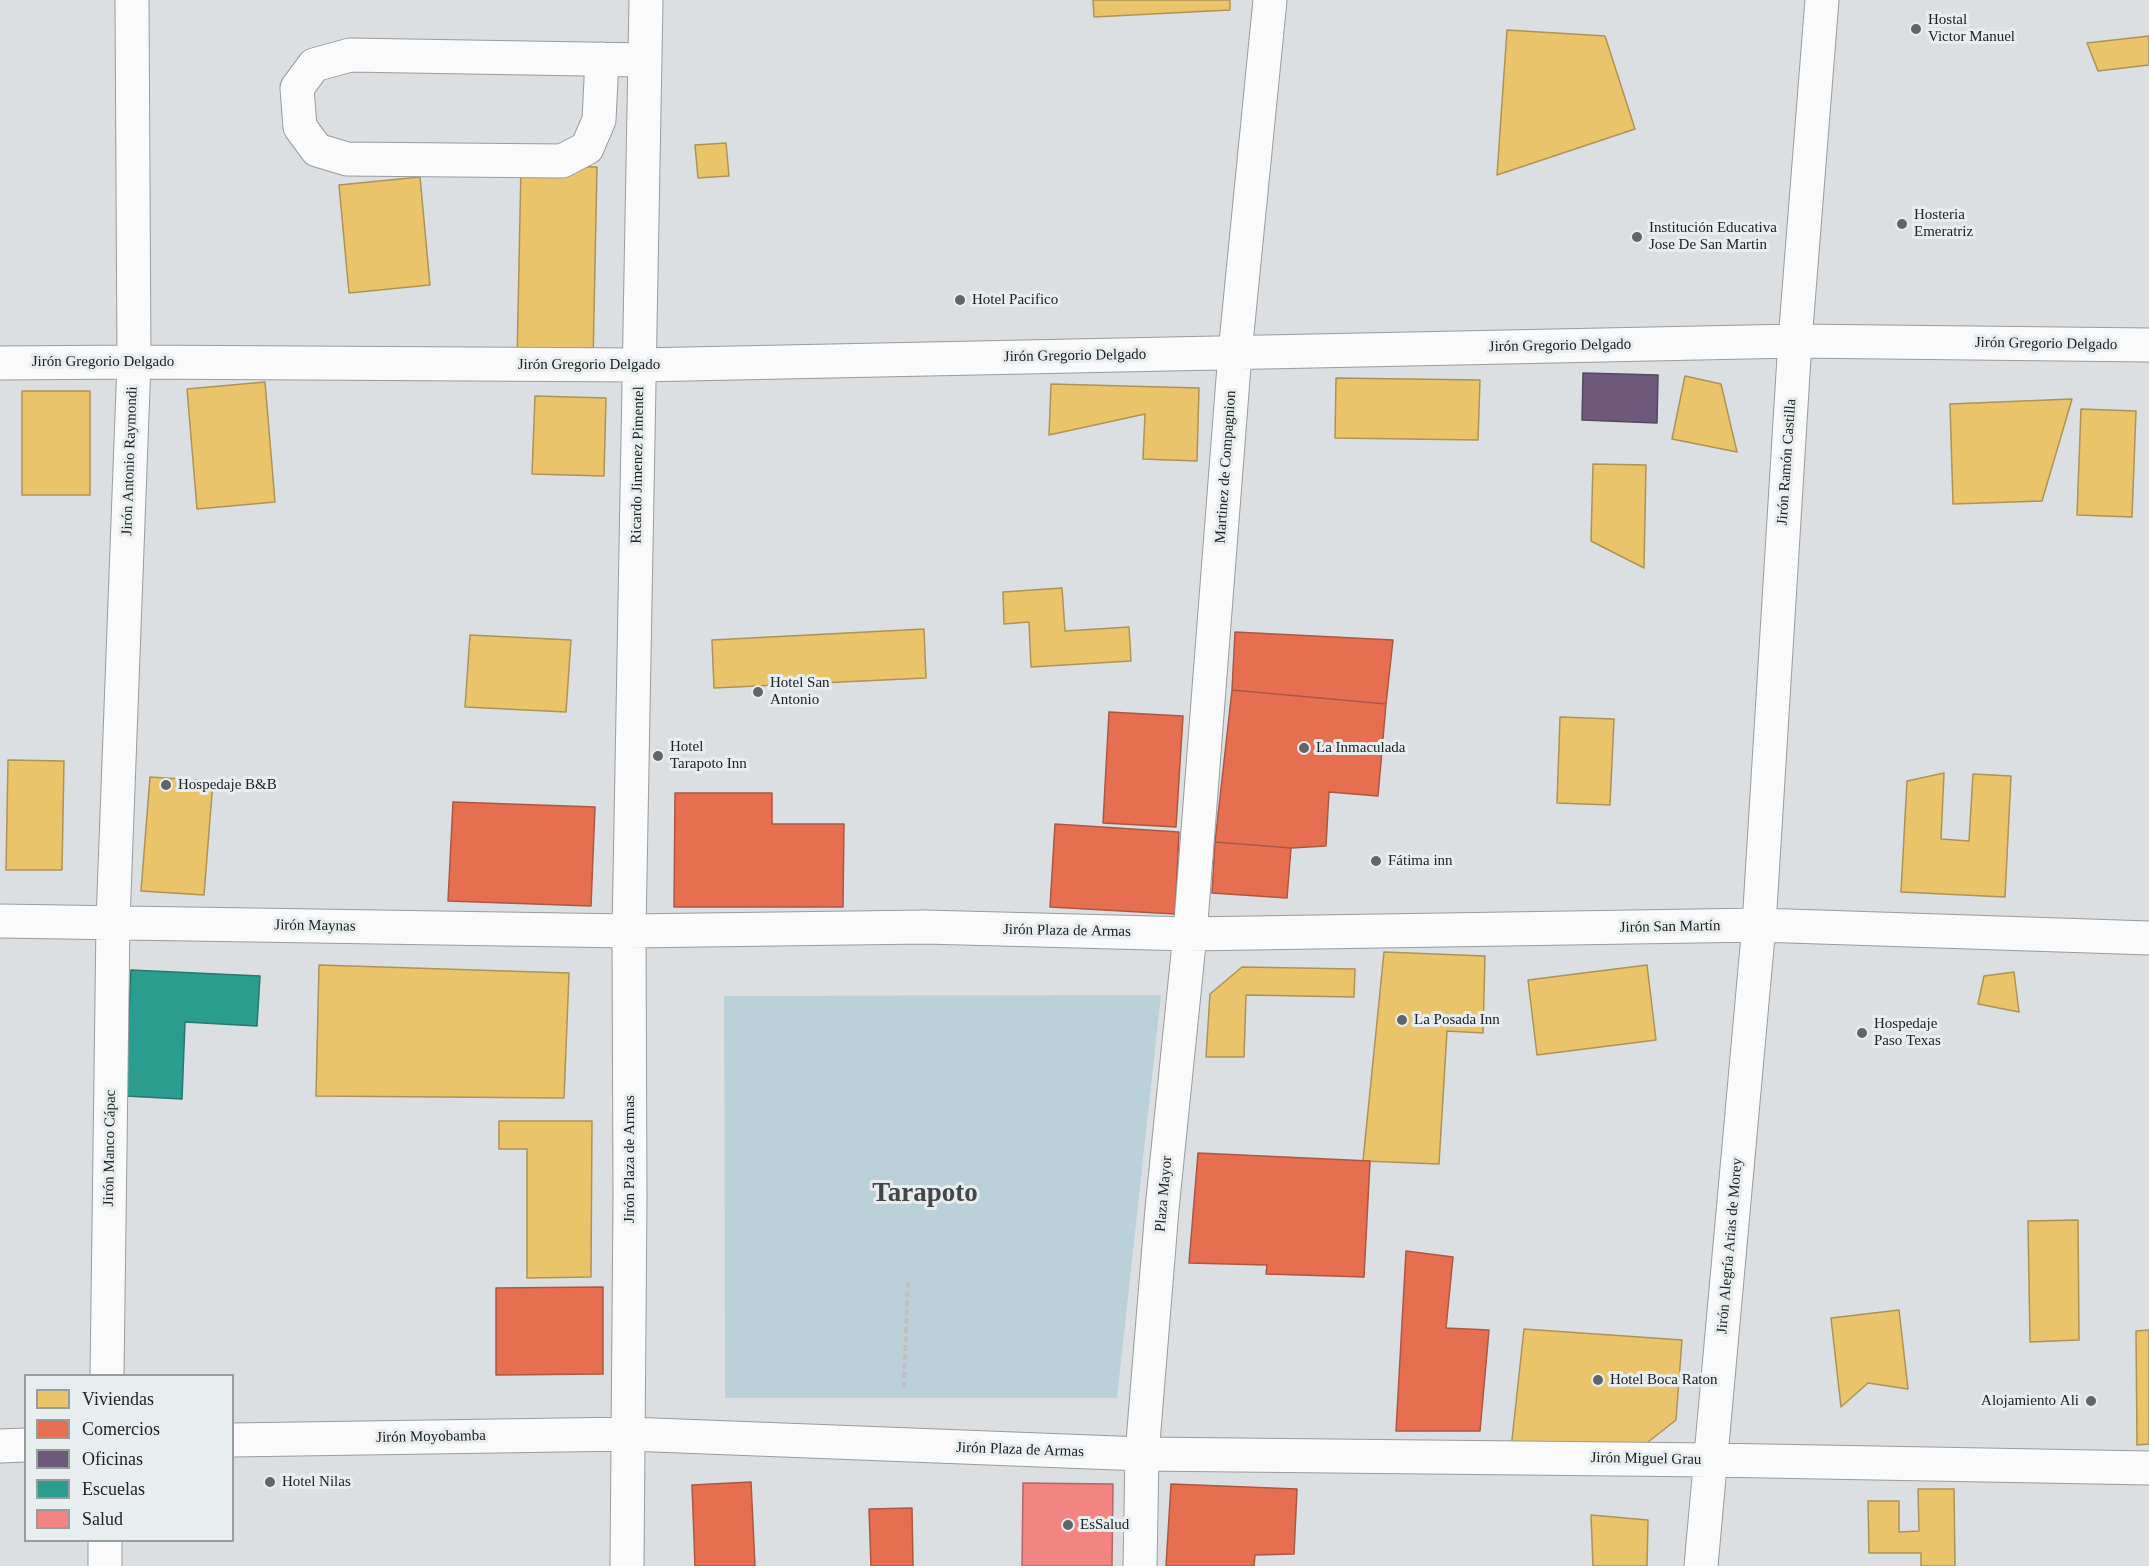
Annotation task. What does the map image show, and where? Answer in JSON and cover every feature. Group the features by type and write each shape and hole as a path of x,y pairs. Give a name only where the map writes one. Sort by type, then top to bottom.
{"street":[{"name":"Jirón Antonio Raymondi","path":"114,921 134,362 132,0"},
{"name":"Ricardo Jimenez Pimentel","path":"629,931 646,0"},
{"name":"Martinez de Compagnion","path":"1190,934 1235,353 1270,0"},
{"name":"Jirón Ramón Castilla","path":"1759,926 1795,341 1822,0"},
{"path":"602,60 599,120 587,148 562,161 347,159 317,150 300,127 297,88 314,64 350,55 645,60"},
{"name":"Jirón Gregorio Delgado","path":"0,363 639,365 1795,341 2149,345"},
{"name":"Jirón Maynas","path":"0,921 114,921 629,931"},
{"name":"Jirón Manco Cápac","path":"107,1374 114,921"},
{"name":"Jirón San Martín","path":"1190,934 1759,926 2149,938"},
{"name":"Jirón Alegría Arias de Morey","path":"1701,1566 1759,926"},
{"name":"Jirón Plaza de Armas","path":"1142,1454 629,1434 629,931 925,927 1190,934"},
{"name":"Plaza Mayor","path":"1140,1566 1142,1454 1162,1209 1190,934"},
{"path":"627,1566 629,1434"},
{"name":"Jirón Moyobamba","path":"234,1440 629,1434"},
{"path":"0,1446 24,1445"},
{"name":"Jirón Miguel Grau","path":"1142,1454 1711,1460 2149,1468"},
{"path":"105,1542 105,1566"}],"path":[{"path":"904,1387 908,1279"}],"shaded area":[{"path":"1161,995 1117,1398 725,1398 724,996"}],"building: Viviendas":[{"path":"1093,0 1230,0 1230,10 1094,17"},
{"path":"1507,30 1605,36 1635,129 1497,175"},
{"path":"2149,36 2149,65 2098,71 2087,43"},
{"path":"726,143 729,176 698,178 695,145"},
{"path":"521,165 597,167 593,363 517,362"},
{"path":"420,177 430,285 349,293 339,185"},
{"path":"1685,376 1721,384 1737,452 1672,439"},
{"path":"1336,378 1480,380 1478,440 1335,438"},
{"path":"265,382 275,502 197,509 187,389"},
{"path":"1051,384 1199,388 1197,461 1143,459 1145,414 1049,435"},
{"path":"22,391 90,391 90,495 22,495"},
{"path":"535,396 606,398 604,476 532,474"},
{"path":"2072,399 2042,501 1953,504 1950,404"},
{"path":"2081,409 2136,411 2132,517 2077,515"},
{"path":"1593,464 1646,465 1644,568 1591,541"},
{"path":"1062,588 1065,631 1129,627 1131,661 1031,667 1029,622 1004,624 1003,592"},
{"path":"924,629 926,678 714,688 712,640"},
{"path":"470,635 571,640 566,712 465,707"},
{"path":"1560,717 1614,719 1610,805 1557,803"},
{"path":"8,760 64,761 62,870 6,870"},
{"path":"1944,773 1941,839 1969,841 1973,774 2011,776 2005,897 1901,892 1907,781"},
{"path":"150,777 213,781 204,895 141,891"},
{"path":"1384,952 1485,956 1483,1033 1447,1031 1439,1164 1363,1161"},
{"path":"319,965 569,973 564,1098 316,1096"},
{"path":"1647,965 1656,1040 1537,1055 1528,980"},
{"path":"1242,967 1355,969 1354,997 1246,995 1244,1057 1206,1057 1210,994"},
{"path":"2014,972 2019,1012 1978,1004 1984,976"},
{"path":"499,1121 592,1121 591,1277 527,1278 527,1149 499,1149"},
{"path":"2078,1220 2079,1340 2030,1342 2028,1221"},
{"path":"1899,1310 1908,1389 1868,1383 1841,1407 1831,1318"},
{"name":"Hotel Boca Raton","path":"1524,1329 1682,1340 1676,1420 1638,1450 1511,1449"},
{"path":"2149,1330 2149,1444 2137,1445 2136,1331"},
{"path":"1918,1489 1954,1489 1955,1566 1921,1566 1921,1553 1869,1553 1868,1501 1899,1501 1899,1532 1919,1531"},
{"path":"1591,1515 1648,1520 1647,1566 1593,1566"}],"building: Comercios":[{"name":"La Inmaculada","path":"1235,632 1393,640 1386,704 1232,690"},
{"name":"La Inmaculada","path":"1232,690 1386,704 1378,796 1329,792 1326,846 1291,848 1215,842"},
{"path":"1109,712 1183,716 1176,827 1103,823"},
{"path":"675,793 772,793 772,824 844,824 843,907 674,907"},
{"path":"453,802 595,807 591,906 448,901"},
{"path":"1055,824 1179,832 1175,914 1050,907"},
{"path":"1215,842 1291,848 1287,898 1212,893"},
{"path":"1198,1153 1370,1161 1364,1277 1266,1274 1267,1265 1189,1263"},
{"path":"1406,1251 1453,1257 1446,1328 1489,1330 1480,1431 1396,1431"},
{"path":"603,1287 603,1374 496,1375 496,1288"},
{"path":"751,1482 755,1566 695,1566 692,1485"},
{"path":"1171,1484 1297,1489 1294,1554 1255,1555 1254,1566 1166,1566"},
{"path":"912,1508 913,1566 871,1566 869,1509"}],"building: Oficinas":[{"path":"1583,373 1658,375 1657,423 1582,420"}],"building: Escuelas":[{"path":"131,970 260,976 257,1026 185,1022 182,1099 125,1096"}],"building: Salud":[{"name":"EsSalud","path":"1023,1483 1113,1484 1112,1566 1022,1566"}],"place":[{"name":"Hostal Victor Manuel","path":"1916,29"},
{"name":"Hosteria Emeratriz","path":"1902,224"},
{"name":"Institución Educativa Jose De San Martin","path":"1637,237"},
{"name":"Hotel Pacifico","path":"960,300"},
{"name":"Hotel San Antonio","path":"758,692"},
{"name":"La Inmaculada","path":"1304,748"},
{"name":"Hotel Tarapoto Inn","path":"658,756"},
{"name":"Hospedaje B&B","path":"166,785"},
{"name":"Fátima inn","path":"1376,861"},
{"name":"La Posada Inn","path":"1402,1020"},
{"name":"Hospedaje Paso Texas","path":"1862,1033"},
{"name":"Hotel Boca Raton","path":"1598,1380"},
{"name":"Alojamiento Ali","path":"2091,1401"},
{"name":"Hotel Nilas","path":"270,1482"},
{"name":"EsSalud","path":"1068,1525"}],"district":[{"name":"Tarapoto","path":"925,1194"}]}
